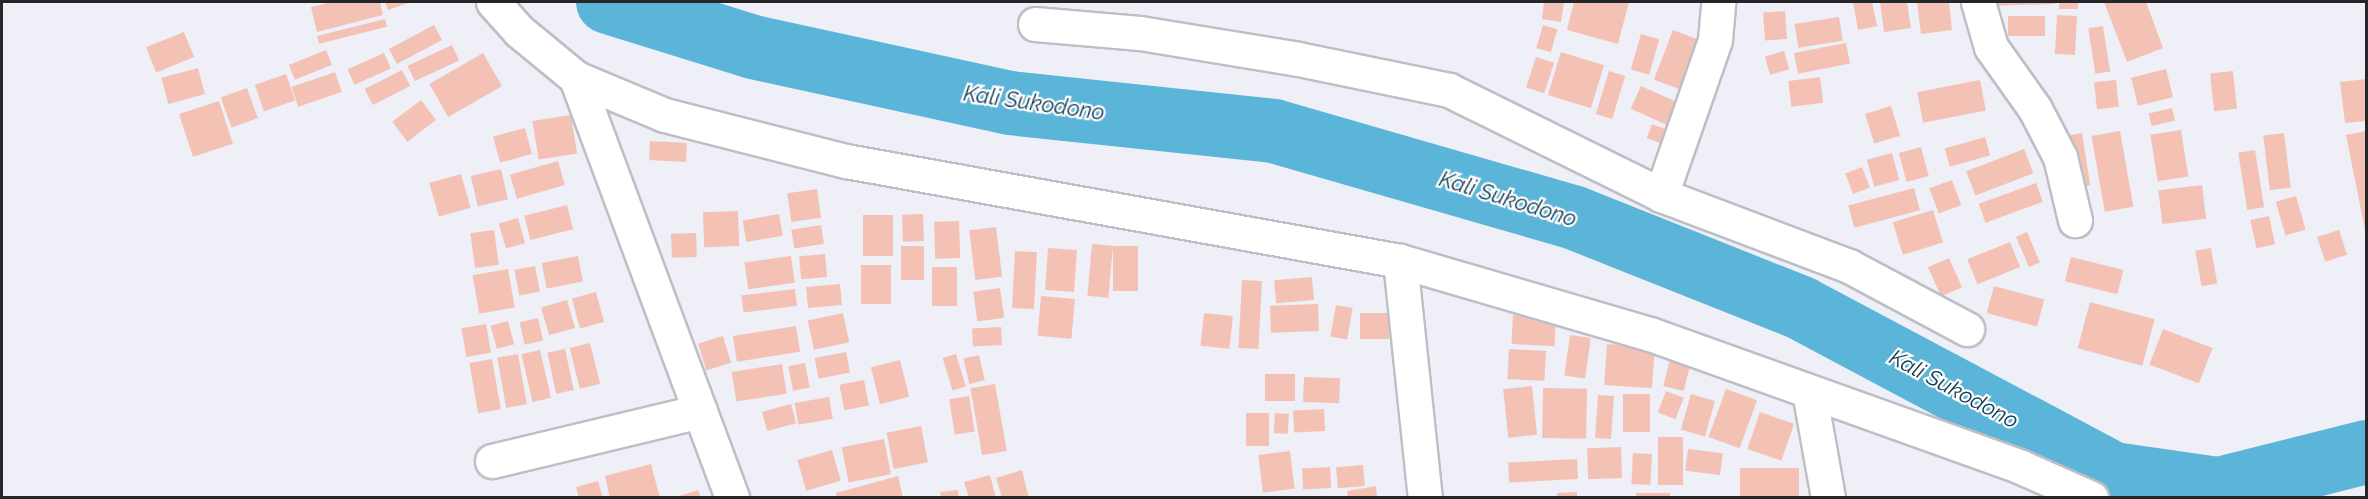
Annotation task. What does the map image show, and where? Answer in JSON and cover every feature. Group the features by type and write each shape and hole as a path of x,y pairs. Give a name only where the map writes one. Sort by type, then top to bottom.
{"street":[{"path":"493,2 519,32 576,78 665,115 846,161 1400,261 1650,334 2021,466 2091,498"},
{"path":"1661,195 1715,40 1718,2"},
{"path":"1978,2 1991,47 2035,109 2060,157 2075,220"},
{"path":"1035,24 1174,39 1449,90 1661,195 1849,266 1967,329"},
{"path":"576,78 732,498"},
{"path":"1400,261 1425,498"},
{"path":"1809,391 1828,498"},
{"path":"492,461 700,411"}],"building":[{"path":"332,2 380,2 383,15 317,32 311,7"},
{"path":"385,2 411,2 388,10"},
{"path":"1544,2 1564,2 1561,22 1542,19"},
{"path":"1574,2 1629,2 1618,44 1567,30"},
{"path":"1853,2 1872,2 1877,26 1858,30"},
{"path":"1880,2 1907,2 1911,28 1884,32"},
{"path":"1917,2 1949,2 1952,30 1921,34"},
{"path":"1987,2 2055,2 2055,4 1987,6"},
{"path":"2059,2 2078,2 2078,9 2059,9"},
{"path":"2104,2 2146,2 2163,48 2127,62"},
{"path":"1785,11 1787,39 1765,40 1763,13"},
{"path":"2057,15 2077,16 2075,55 2055,54"},
{"path":"2008,16 2045,16 2045,36 2008,36"},
{"path":"1839,17 1843,41 1798,48 1795,24"},
{"path":"385,19 387,27 319,44 317,36"},
{"path":"434,25 442,40 397,64 389,49"},
{"path":"1543,25 1557,29 1551,52 1536,48"},
{"path":"2103,26 2110,71 2095,74 2088,28"},
{"path":"1673,30 1699,40 1680,90 1654,79"},
{"path":"184,32 194,57 156,72 146,47"},
{"path":"1641,34 1659,39 1649,75 1631,70"},
{"path":"1846,43 1850,64 1798,74 1794,53"},
{"path":"452,45 459,60 415,81 408,66"},
{"path":"326,50 332,65 295,80 289,65"},
{"path":"1784,51 1789,69 1770,75 1765,57"},
{"path":"1561,52 1604,65 1591,108 1548,95"},
{"path":"384,53 391,69 354,85 347,69"},
{"path":"483,53 502,86 448,117 429,84"},
{"path":"1536,57 1554,63 1544,93 1526,87"},
{"path":"198,68 205,94 168,104 161,78"},
{"path":"2166,69 2173,97 2138,106 2131,78"},
{"path":"402,70 410,86 373,105 365,89"},
{"path":"1609,71 1625,76 1612,119 1596,114"},
{"path":"2233,71 2237,109 2214,111 2210,73"},
{"path":"335,72 342,92 298,107 292,87"},
{"path":"286,74 295,100 264,111 255,85"},
{"path":"1820,77 1823,103 1791,107 1788,81"},
{"path":"2366,79 2366,121 2345,123 2340,82"},
{"path":"1980,80 1986,110 1923,123 1917,92"},
{"path":"2116,80 2119,107 2097,109 2094,82"},
{"path":"1641,86 1682,104 1672,127 1631,109"},
{"path":"247,88 258,118 232,128 221,98"},
{"path":"421,100 436,120 407,142 392,122"},
{"path":"219,101 233,144 193,157 179,114"},
{"path":"1891,106 1900,136 1874,144 1865,114"},
{"path":"2172,108 2175,121 2152,126 2149,113"},
{"path":"571,115 577,154 539,160 532,121"},
{"path":"1652,124 1673,132 1667,146 1647,138"},
{"path":"525,128 532,154 500,163 493,137"},
{"path":"2181,130 2188,176 2158,181 2150,135"},
{"path":"2120,131 2133,207 2105,212 2091,136"},
{"path":"2366,131 2366,230 2365,230 2346,135"},
{"path":"2082,133 2090,185 2072,188 2063,136"},
{"path":"2284,133 2291,188 2270,190 2263,136"},
{"path":"1985,137 1990,155 1950,167 1945,149"},
{"path":"650,141 687,143 686,162 649,160"},
{"path":"1921,147 1929,176 1907,182 1899,153"},
{"path":"2024,149 2033,173 1975,195 1966,171"},
{"path":"2255,150 2264,207 2247,210 2238,153"},
{"path":"1892,153 1899,180 1874,187 1867,160"},
{"path":"558,161 565,185 517,199 510,175"},
{"path":"1862,167 1870,188 1853,194 1845,173"},
{"path":"501,169 508,199 478,206 471,176"},
{"path":"461,174 471,208 439,217 429,183"},
{"path":"1952,180 1961,205 1939,214 1929,188"},
{"path":"2036,183 2043,202 1986,223 1979,204"},
{"path":"2202,185 2206,219 2162,224 2158,190"},
{"path":"1914,188 1920,210 1854,228 1848,206"},
{"path":"817,189 821,218 791,222 787,193"},
{"path":"2296,196 2306,230 2285,235 2276,202"},
{"path":"567,205 573,229 530,240 524,216"},
{"path":"1933,210 1943,243 1903,255 1893,222"},
{"path":"738,211 739,246 704,247 703,212"},
{"path":"779,214 783,236 746,242 743,220"},
{"path":"923,214 924,241 903,242 902,215"},
{"path":"863,215 893,215 893,256 863,256"},
{"path":"2269,216 2275,244 2256,248 2250,220"},
{"path":"518,218 525,243 506,249 499,224"},
{"path":"959,221 960,258 935,259 934,222"},
{"path":"821,225 824,244 794,248 791,230"},
{"path":"996,227 1002,277 975,280 969,230"},
{"path":"494,230 499,265 475,268 470,233"},
{"path":"2339,230 2347,255 2325,262 2317,237"},
{"path":"2027,232 2040,262 2029,267 2016,237"},
{"path":"696,233 697,257 672,258 671,234"},
{"path":"2010,242 2020,267 1977,284 1967,259"},
{"path":"1092,244 1113,246 1108,298 1087,296"},
{"path":"901,246 924,246 924,280 901,280"},
{"path":"1113,246 1138,246 1138,291 1113,291"},
{"path":"1048,248 1077,250 1074,292 1045,290"},
{"path":"2211,248 2217,283 2201,286 2195,251"},
{"path":"1015,251 1037,252 1034,309 1012,308"},
{"path":"825,254 827,277 801,279 799,256"},
{"path":"578,256 583,282 547,289 542,263"},
{"path":"791,256 795,283 748,289 744,263"},
{"path":"2071,257 2123,270 2117,294 2065,281"},
{"path":"1949,258 1962,287 1941,297 1928,267"},
{"path":"861,265 891,265 891,304 861,304"},
{"path":"535,266 540,292 519,296 514,270"},
{"path":"932,267 957,267 957,306 932,306"},
{"path":"508,269 515,307 479,314 473,275"},
{"path":"1312,277 1314,300 1276,303 1274,280"},
{"path":"1242,280 1262,281 1258,349 1238,348"},
{"path":"840,284 842,305 808,308 806,287"},
{"path":"1994,286 2044,299 2037,327 1987,313"},
{"path":"1000,288 1004,318 977,321 973,292"},
{"path":"795,289 797,306 743,312 741,296"},
{"path":"596,292 604,322 580,328 572,298"},
{"path":"1041,296 1075,299 1071,339 1038,336"},
{"path":"567,300 575,328 549,335 541,307"},
{"path":"2090,302 2155,319 2142,366 2078,348"},
{"path":"1318,304 1319,331 1271,333 1270,306"},
{"path":"1336,305 1353,308 1347,339 1330,337"},
{"path":"843,313 849,342 814,350 808,320"},
{"path":"1204,313 1233,316 1229,349 1201,346"},
{"path":"1360,313 1389,313 1389,339 1360,339"},
{"path":"1513,315 1556,317 1554,346 1511,344"},
{"path":"538,318 543,340 525,345 519,322"},
{"path":"508,321 514,344 497,349 491,326"},
{"path":"486,324 491,353 466,357 461,328"},
{"path":"796,326 800,352 737,362 733,336"},
{"path":"1001,327 1002,345 973,346 972,329"},
{"path":"2163,329 2212,348 2199,383 2149,364"},
{"path":"1570,335 1591,338 1585,379 1564,376"},
{"path":"723,336 731,363 706,370 698,344"},
{"path":"590,343 600,384 580,389 570,348"},
{"path":"1607,344 1655,347 1652,388 1604,385"},
{"path":"565,349 574,390 556,394 547,353"},
{"path":"1509,349 1546,351 1544,381 1507,379"},
{"path":"540,350 551,398 533,402 521,354"},
{"path":"1672,351 1692,356 1684,391 1663,386"},
{"path":"846,352 850,373 819,379 815,358"},
{"path":"518,354 527,404 506,408 497,358"},
{"path":"956,354 966,387 953,391 943,358"},
{"path":"979,355 985,380 969,384 963,359"},
{"path":"492,359 501,409 478,413 469,363"},
{"path":"900,360 909,397 880,404 871,367"},
{"path":"805,363 810,388 793,391 788,366"},
{"path":"782,364 787,394 736,402 732,372"},
{"path":"1265,374 1295,374 1295,401 1265,401"},
{"path":"1304,377 1340,378 1339,403 1303,402"},
{"path":"864,380 869,406 844,410 839,385"},
{"path":"995,384 1007,451 982,455 970,388"},
{"path":"1532,386 1537,435 1508,438 1503,389"},
{"path":"1543,388 1587,389 1586,439 1542,438"},
{"path":"1726,389 1757,400 1740,448 1709,437"},
{"path":"1666,391 1684,398 1675,419 1658,412"},
{"path":"1623,394 1650,394 1650,432 1623,432"},
{"path":"1691,394 1715,401 1705,436 1681,430"},
{"path":"1598,395 1614,396 1611,439 1595,438"},
{"path":"969,396 975,432 955,435 949,399"},
{"path":"829,397 833,419 798,425 795,403"},
{"path":"791,404 796,423 767,431 762,412"},
{"path":"1324,409 1325,431 1294,433 1293,411"},
{"path":"1760,412 1794,424 1781,461 1747,449"},
{"path":"1246,413 1269,413 1269,446 1246,446"},
{"path":"1275,413 1289,414 1288,434 1274,433"},
{"path":"921,426 928,462 894,469 887,433"},
{"path":"1658,437 1683,437 1683,485 1658,485"},
{"path":"884,439 891,474 849,483 842,447"},
{"path":"1621,447 1622,478 1588,479 1587,448"},
{"path":"1688,449 1723,453 1720,475 1685,471"},
{"path":"832,450 841,481 806,491 797,460"},
{"path":"1290,451 1295,489 1263,493 1258,455"},
{"path":"1633,453 1652,454 1650,485 1631,484"},
{"path":"1577,459 1578,479 1509,483 1508,463"},
{"path":"651,464 660,498 610,498 605,476"},
{"path":"1363,465 1365,486 1338,488 1336,467"},
{"path":"1330,467 1331,488 1303,489 1302,468"},
{"path":"1740,468 1799,468 1799,496 1740,496"},
{"path":"1022,470 1029,498 1002,498 996,478"},
{"path":"990,475 996,498 969,498 964,482"},
{"path":"898,476 903,498 837,498 836,493"},
{"path":"598,481 603,498 579,498 576,487"},
{"path":"1376,486 1377,498 1348,498 1347,491"},
{"path":"698,490 701,498 676,498 676,497"},
{"path":"958,490 959,498 941,498 940,492"},
{"path":"1577,492 1577,498 1557,498 1557,493"},
{"path":"1636,493 1670,493 1670,498 1636,498"}],"waterway":[{"name":"Kali Sukodono","path":"608,2 753,47 1009,103 1274,131 1575,218 1801,308 2113,474 2219,489 2366,452"}]}
